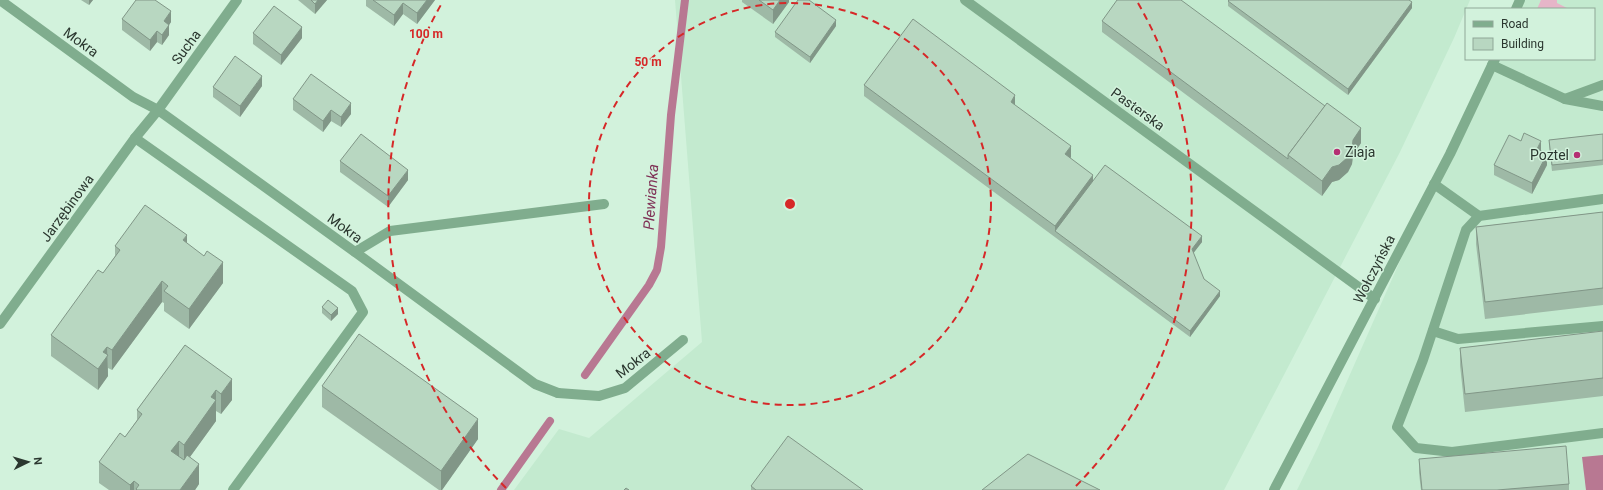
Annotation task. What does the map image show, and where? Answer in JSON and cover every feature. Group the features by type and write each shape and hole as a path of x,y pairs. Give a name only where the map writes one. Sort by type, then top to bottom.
{"street":[{"name":"Mokra","path":"0,0 133,98 158,110 535,384 558,393 600,396 625,388 683,340"},
{"name":"Sucha","path":"158,110 236,0"},
{"name":"Pasterska","path":"965,0 1375,300"},
{"path":"1494,62 1565,99 1603,106"},
{"name":"Wołczyńska","path":"1274,490 1375,300 1494,62"},
{"path":"1565,99 1603,85"},
{"name":"Jarzębinowa","path":"0,324 135,138 158,110"},
{"path":"135,138 352,291 364,312 233,490"},
{"path":"1434,184 1479,216"},
{"path":"1603,199 1479,216 1466,230 1433,331 1397,427 1416,448 1452,452 1603,432"},
{"path":"355,252 390,231 604,204"},
{"path":"1433,331 1458,339 1603,326"}],"shaded area":[{"path":"675,0 1470,0 1467,8 1465,8 1465,12 1454,38 1400,152 1224,490 514,490 559,429 589,438 702,342"},
{"path":"1515,0 1603,0 1603,490 1297,490 1318,447 1489,60 1595,60 1595,8 1511,8"},
{"path":"1541,0 1557,0 1557,3 1567,8 1537,8"},
{"path":"1603,455 1603,490 1586,490 1582,457"}],"building":[{"path":"136,0 155,0 171,11 164,21 169,25 162,35 157,31 150,40 122,19"},
{"path":"311,0 318,0 315,4"},
{"path":"373,0 427,0 417,13 403,3 394,15"},
{"path":"759,0 780,0 773,10"},
{"path":"798,0 809,0 836,20 810,57 775,32"},
{"path":"1117,0 1181,0 1325,106 1288,155 1288,159 1102,21"},
{"path":"1409,0 1412,2 1348,89 1228,1"},
{"path":"274,6 302,27 281,55 253,33"},
{"path":"913,19 1015,95 1011,102 1071,146 1065,154 1093,175 1055,226 864,85"},
{"path":"235,56 262,76 240,106 213,87"},
{"path":"311,74 351,103 341,117 331,110 323,121 293,99"},
{"path":"1327,103 1361,128 1353,140 1352,149 1348,157 1339,165 1332,167 1322,181 1288,155"},
{"path":"1524,133 1541,141 1537,149 1547,154 1532,183 1494,165 1509,135 1521,141"},
{"path":"361,134 408,170 388,196 340,161"},
{"name":"Poztel","path":"1603,134 1603,160 1552,165 1549,140"},
{"path":"1105,165 1202,236 1192,249 1204,279 1220,291 1190,331 1055,231"},
{"path":"145,205 187,235 183,240 204,256 207,251 223,262 189,309 164,291 168,286 162,281 112,350 107,347 103,352 108,355 98,369 51,335 98,270 103,273 120,250 115,246"},
{"path":"1603,212 1603,288 1485,302 1476,227"},
{"path":"328,300 338,308 331,315 322,307"},
{"path":"1603,331 1603,378 1465,394 1460,348"},
{"path":"359,334 478,419 441,471 322,386"},
{"path":"185,345 232,379 221,394 216,390 211,397 216,400 184,445 179,441 171,451 184,460 187,455 199,464 180,490 137,490 136,489 139,485 134,481 130,485 99,462 120,433 125,437 142,414 137,410"},
{"path":"788,436 863,490 756,490 751,486"},
{"path":"1566,446 1569,484 1497,490 1422,490 1419,459"},
{"path":"1028,454 1100,490 982,490"}],"waterway":[{"name":"Plewianka","path":"585,375 649,285 657,270 661,247 671,115 685,0"},
{"name":"Plewianka","path":"501,490 550,421"}],"place":[{"name":"Ziaja","path":"1337,152"},
{"name":"Poztel","path":"1577,155"}]}
